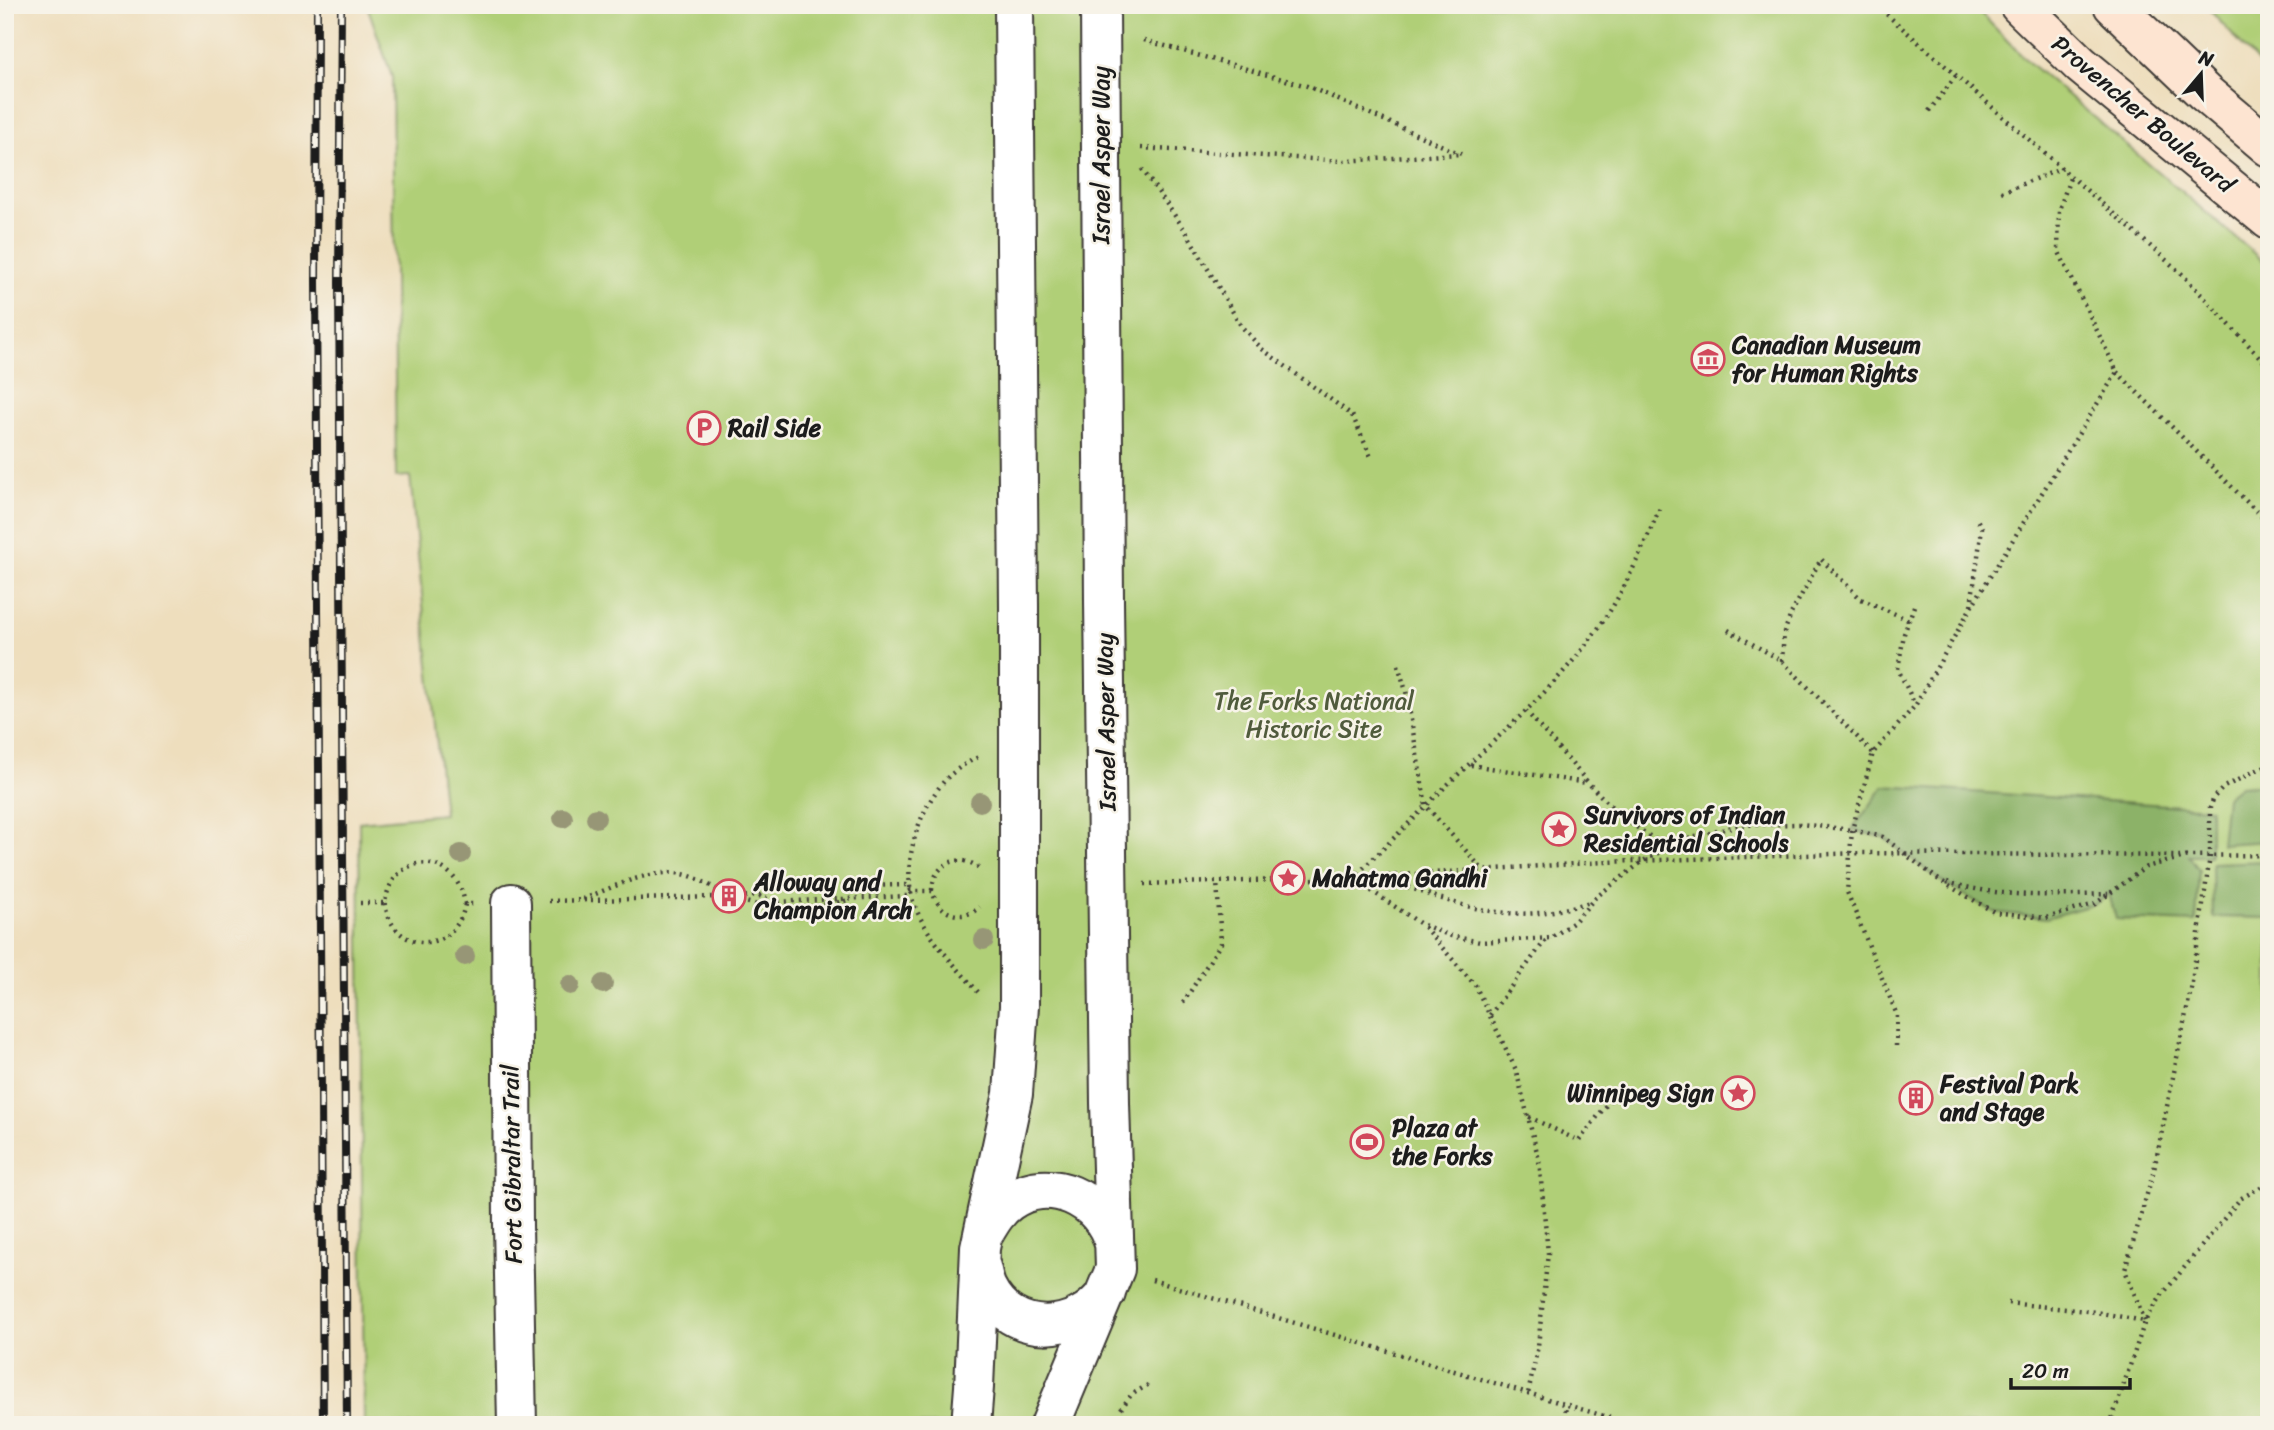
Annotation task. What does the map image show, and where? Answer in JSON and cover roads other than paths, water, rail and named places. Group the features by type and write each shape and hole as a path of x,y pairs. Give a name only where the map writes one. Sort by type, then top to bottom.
{"main road":[{"name":"Provencher Boulevard","path":"2019,5 2081,65 2269,220"},
{"path":"2113,5 2204,92 2269,147"}],"street":[{"path":"971,1425 982,1248 1013,1094 1018,1006 1003,888 1019,738 1014,5"},
{"name":"Israel Asper Way","path":"1050,1425 1113,1269 1104,601 1100,5"},
{"name":"Fort Gibraltar Trail","path":"511,903 517,1425"},
{"path":"1047,1190 1070,1194 1090,1205 1107,1224 1113,1269 1090,1312 1060,1324 1038,1325 1008,1313 995,1301 986,1287 982,1248 996,1213 1011,1200 1029,1192 1047,1190"}],"railway":[{"path":"317,5 316,280 323,1425"},
{"path":"341,5 339,283 347,1425"}],"place":[{"name":"Canadian Museum for Human Rights","path":"1708,359"},
{"name":"Rail Side","path":"704,428"},
{"name":"Survivors of Indian Residential Schools","path":"1559,829"},
{"name":"Mahatma Gandhi","path":"1288,878"},
{"name":"Alloway and Champion Arch","path":"729,896"},
{"name":"Winnipeg Sign","path":"1738,1093"},
{"name":"Festival Park and Stage","path":"1916,1098"},
{"name":"Plaza at the Forks","path":"1367,1142"}],"park label":[{"name":"The Forks National Historic Site","path":"1314,715"}]}
